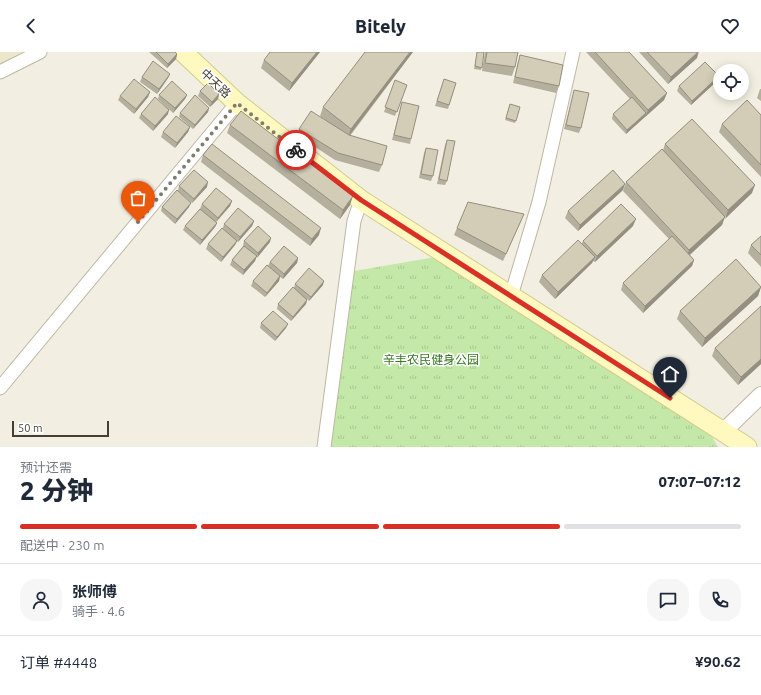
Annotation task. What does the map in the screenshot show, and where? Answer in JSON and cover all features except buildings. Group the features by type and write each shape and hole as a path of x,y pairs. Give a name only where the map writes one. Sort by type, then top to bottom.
{"main road":[{"name":"中天路","path":"183,52 237,103 361,200 724,431 742,445"}],"street":[{"path":"0,72 40,52"},
{"path":"511,296 539,202 573,52"},
{"path":"0,388 237,103"},
{"path":"324,447 354,221 361,200"},
{"path":"724,431 761,395"}],"shaded area":[{"path":"0,52 28,52 0,66"}],"green space":[{"name":"辛丰农民健身公园","path":"436,257 711,435 718,447 330,447 354,271"}],"way so far":[{"path":"138,222 237,103 296,150"}],"route":[{"path":"296,150 361,200 670,398"}]}
